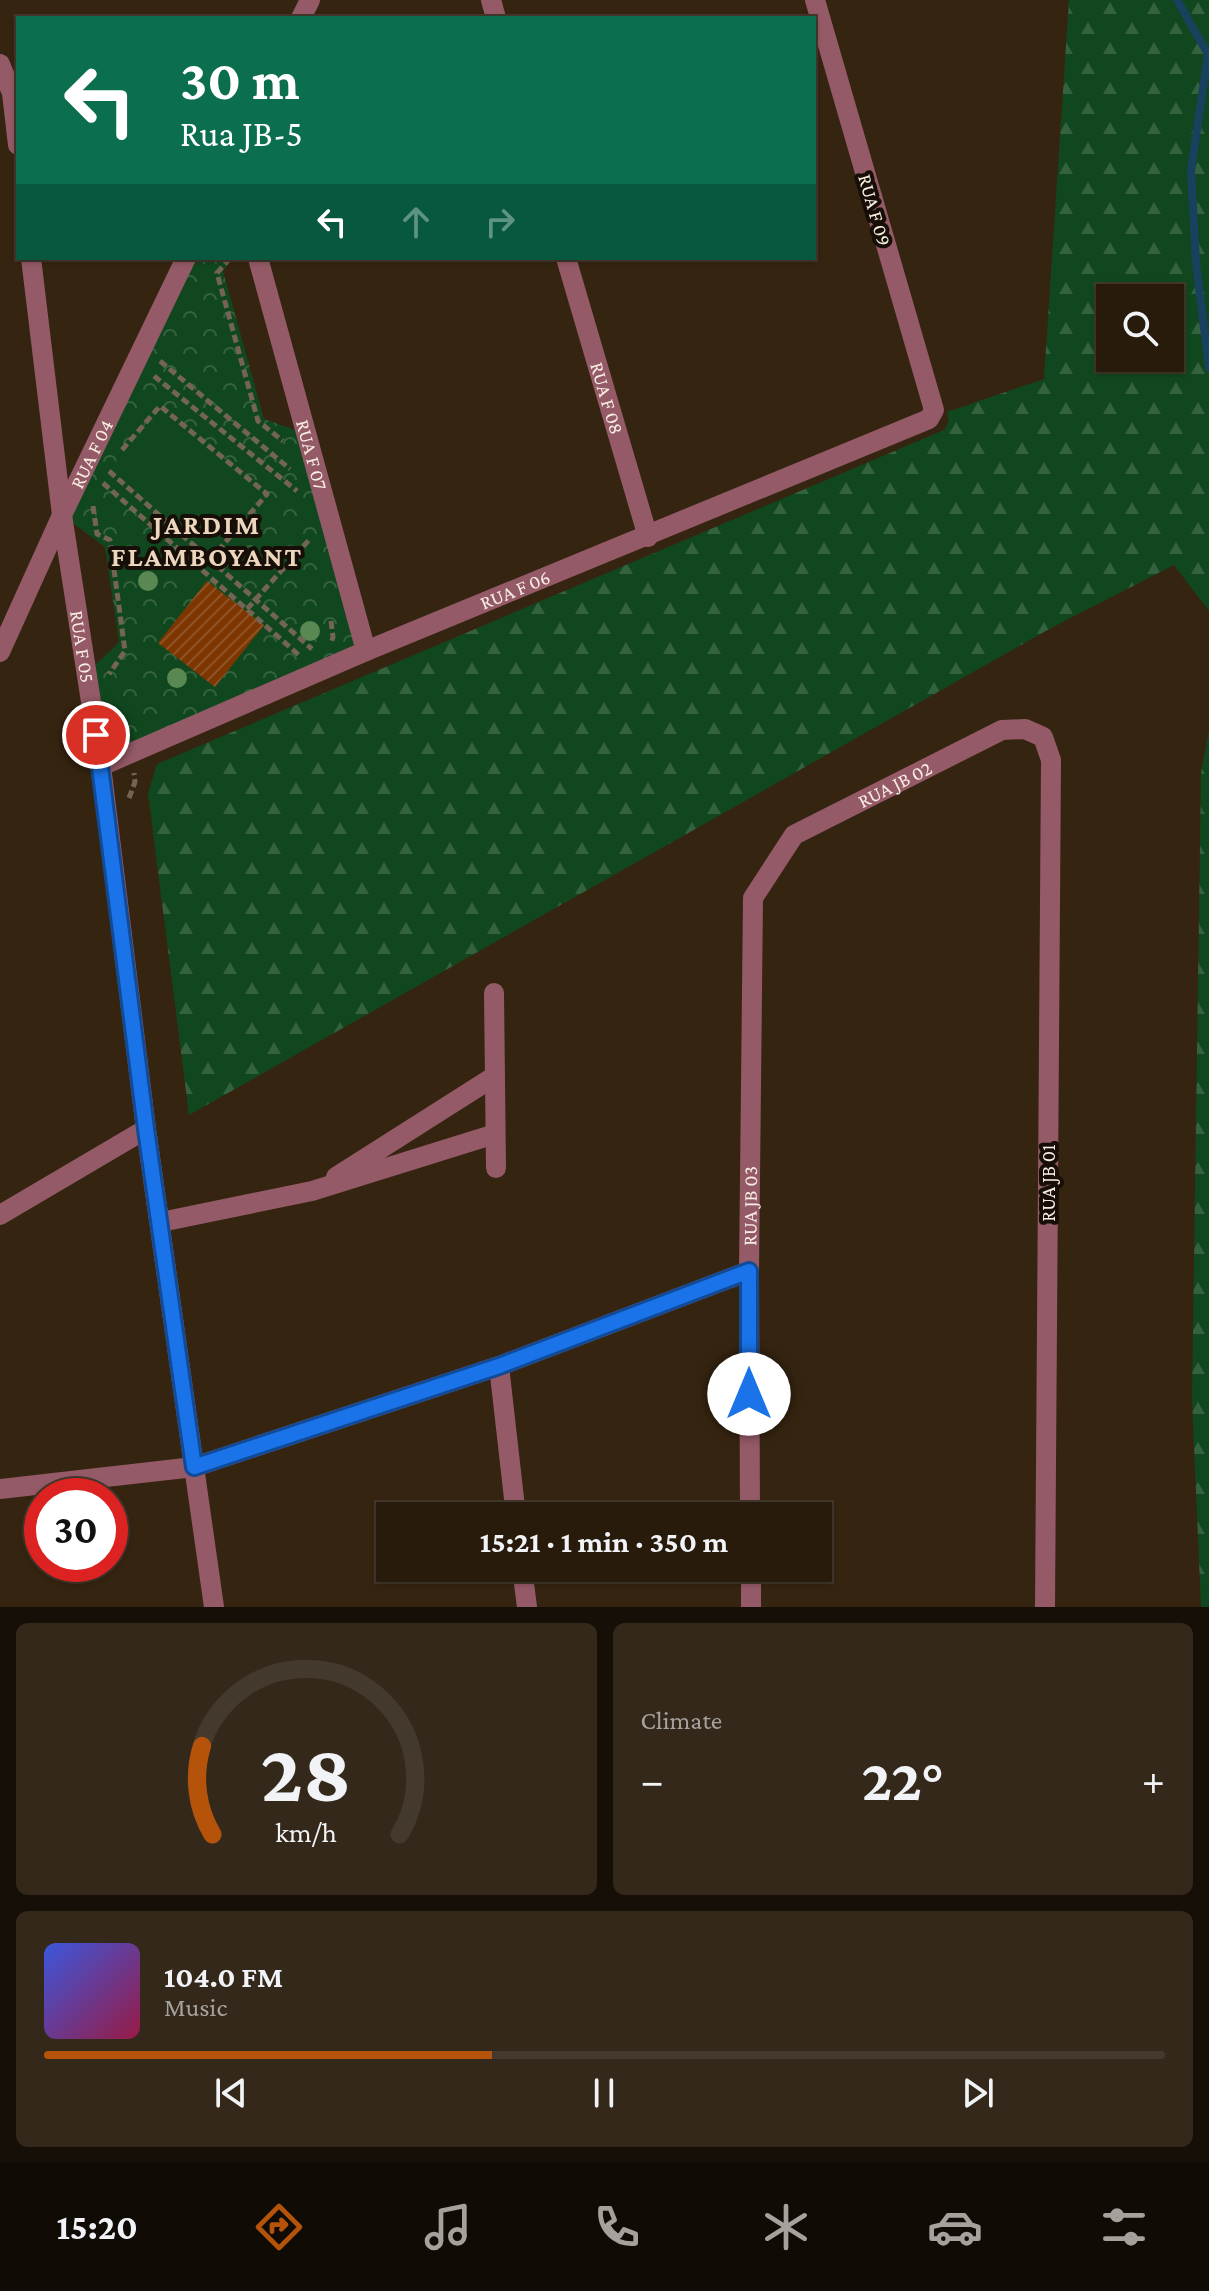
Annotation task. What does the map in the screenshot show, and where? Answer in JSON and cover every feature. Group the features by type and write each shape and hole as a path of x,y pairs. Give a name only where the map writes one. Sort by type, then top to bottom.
{"street":[{"name":"RUA F 09","path":"815,0 934,410 929,419"},
{"path":"0,64 12,93 16,128"},
{"name":"RUA F 05","path":"31,260 62,515 101,766 146,1129 214,1607"},
{"name":"RUA F 04","path":"0,652 62,515 185,260"},
{"name":"RUA F 07","path":"259,260 366,651"},
{"name":"RUA F 08","path":"567,260 648,537"},
{"name":"RUA F 06","path":"101,766 366,651 929,419"},
{"name":"RUA JB 02","path":"753,898 794,835 1002,730 1025,729 1043,737 1051,760"},
{"name":"RUA JB 01","path":"1045,1607 1051,760"},
{"name":"RUA JB 03","path":"750,1502 753,898"},
{"path":"494,993 496,1168"},
{"path":"312,1191 495,1076"},
{"path":"0,1215 146,1129"},
{"path":"161,1222 312,1191 495,1134"},
{"path":"0,1489 194,1467 499,1366 749,1271"},
{"path":"499,1366 514,1502"},
{"path":"524,1582 527,1607"},
{"path":"751,1582 751,1607"}],"path":[{"path":"217,273 228,260"},
{"path":"214,266 258,421 283,438 300,503"},
{"path":"146,388 165,347"},
{"path":"159,360 290,469"},
{"path":"152,375 297,491"},
{"path":"115,457 160,406 267,494 210,560"},
{"path":"110,688 109,675 125,651 110,540 97,534 92,505 127,430"},
{"path":"108,471 321,656"},
{"path":"103,483 307,662"},
{"path":"306,528 313,554"},
{"path":"247,609 309,540"},
{"path":"328,612 333,637 330,647"}],"green space":[{"path":"1069,0 1209,0 1209,611 1174,565 1051,628 189,1115 148,793 157,764 944,430 949,421 947,412 1044,379"},
{"path":"185,260 231,260 223,271 264,419 307,434 366,651 101,766 87,673 119,642 105,547 62,515"},
{"path":"160,406 267,494 210,560 108,471"},
{"path":"1209,730 1209,1607 1201,1607 1192,1400 1201,773"}],"building":[{"path":"207,581 264,625 215,687 158,643"}],"waterway":[{"path":"1177,0 1208,54 1191,171 1196,263 1209,368"}],"district":[{"name":"JARDIM FLAMBOYANT","path":"207,540"}],"route":[{"path":"96,735 146,1129 194,1467 499,1366 749,1271 749,1394"}]}
